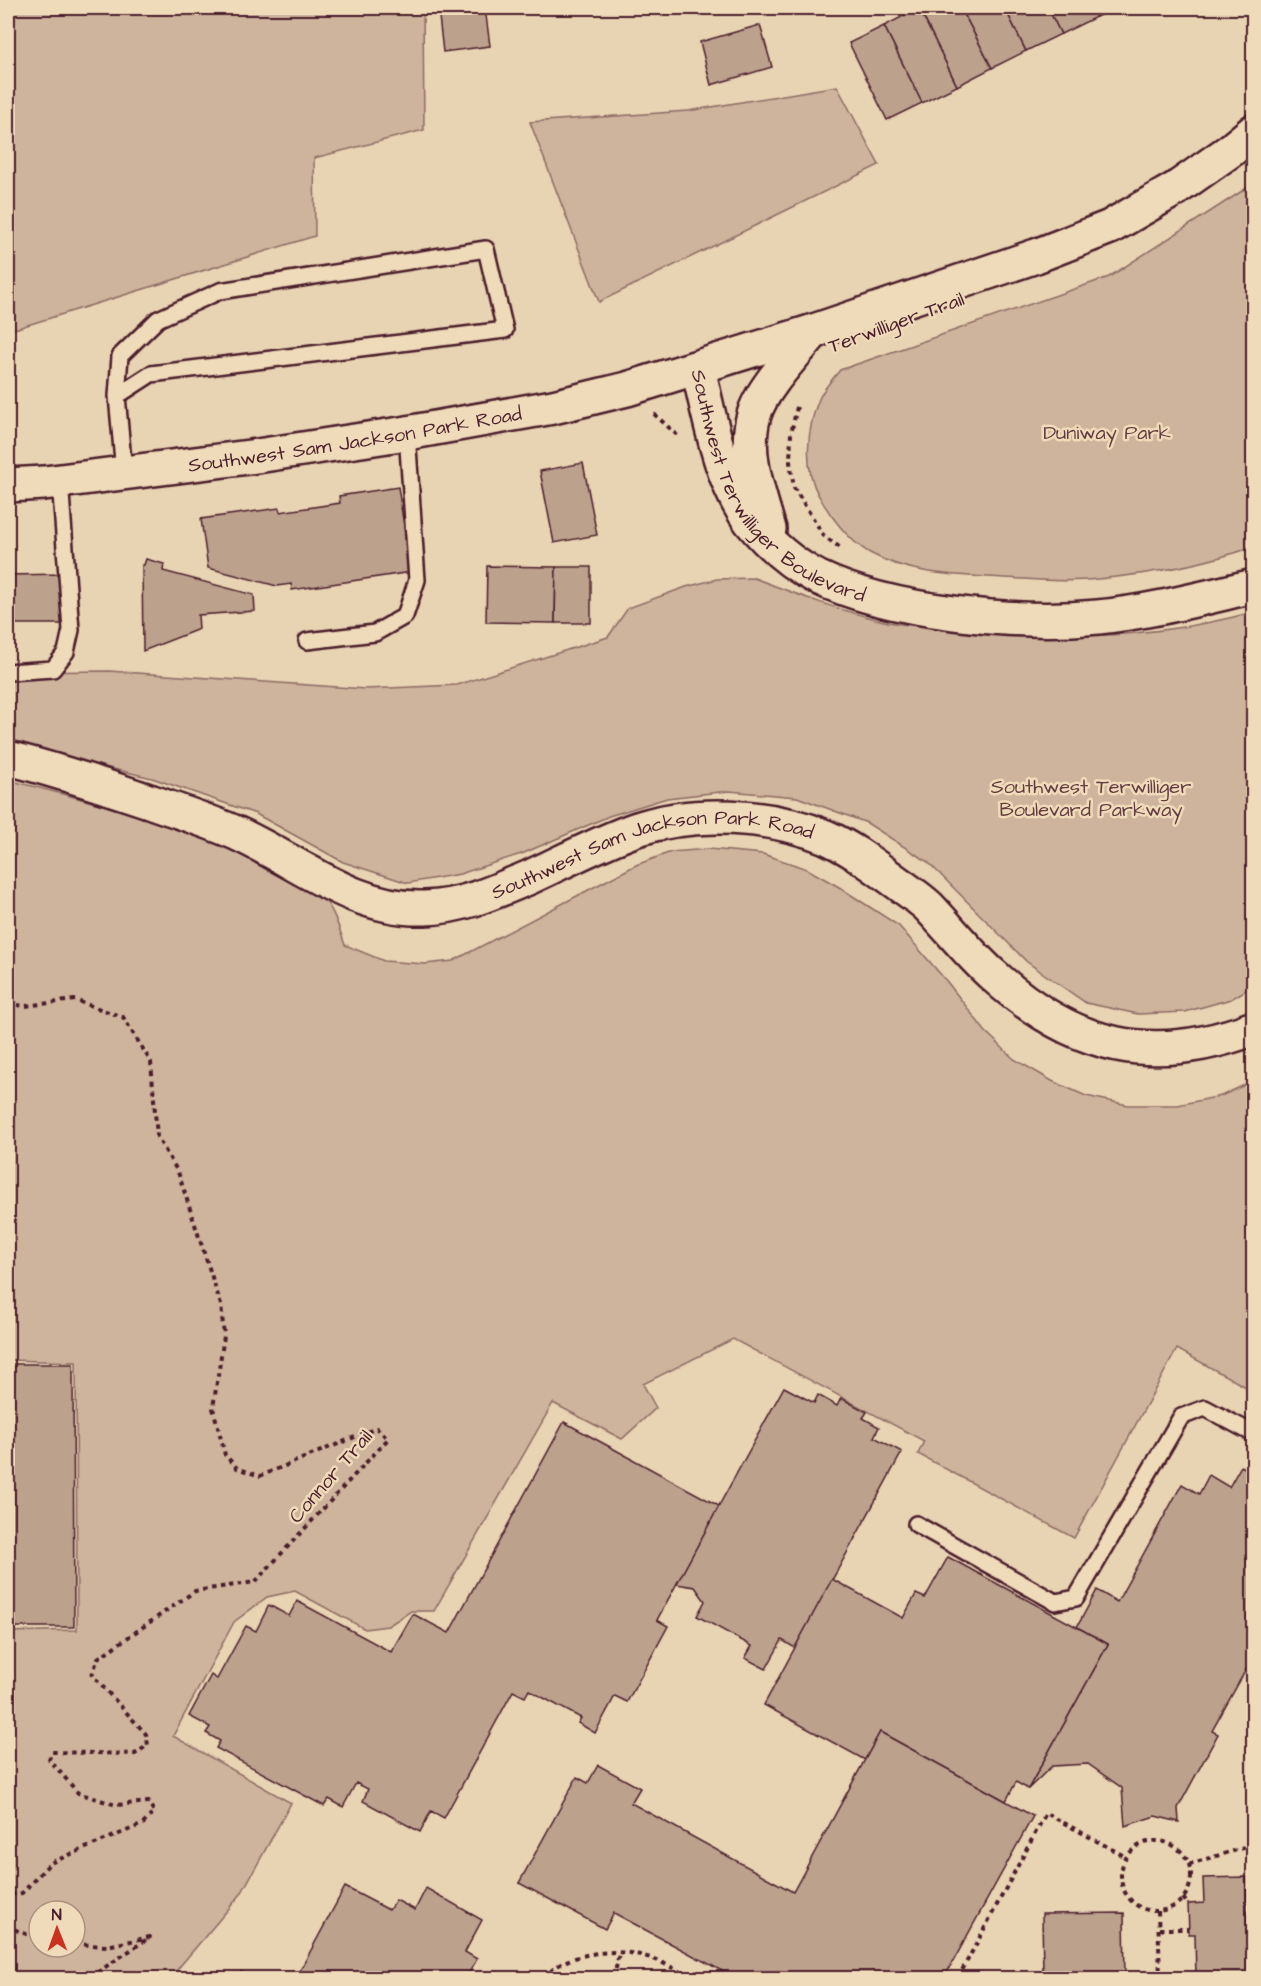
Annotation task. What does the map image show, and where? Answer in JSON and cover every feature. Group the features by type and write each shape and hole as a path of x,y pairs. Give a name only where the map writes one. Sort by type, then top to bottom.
{"street":[{"name":"Southwest Terwilliger Boulevard","path":"1254,131 1177,188 1110,227 1036,256 698,368 719,452 734,491 750,521 773,545 803,569 842,587 954,613 1056,620 1099,617 1182,603 1254,586"},
{"path":"773,545 751,462 753,416 778,376 814,331"},
{"name":"Southwest Sam Jackson Park Road","path":"8,485 256,456 407,433 553,407 627,389 698,368"},
{"name":"Southwest Sam Jackson Park Road","path":"8,758 82,778 236,833 341,890 369,901 398,907 426,908 458,904 486,896 638,829 685,819 722,816 798,828 827,837 862,856 925,903 992,975 1049,1017 1074,1030 1122,1046 1154,1050 1178,1049 1203,1044 1254,1028"}],"lane":[{"path":"117,396 151,374 505,330 486,249 219,291 158,319 120,356 117,396 124,472"},
{"path":"307,641 375,633 405,616 417,580 407,433"},
{"path":"8,672 53,669 66,652 71,630 60,480"},
{"path":"916,1524 1055,1602 1076,1598 1181,1417 1205,1408 1254,1434"}],"path":[{"path":"800,399 791,433 790,462 794,488 824,536 848,554"},
{"name":"Connor Trail","path":"8,1004 26,1006 75,1000 123,1017 151,1062 157,1137 178,1172 221,1305 224,1336 213,1408 225,1455 237,1468 260,1476 377,1428 388,1439 255,1582 195,1591 98,1658 92,1675 146,1734 148,1744 135,1754 52,1752 49,1759 78,1793 116,1805 149,1802 154,1812 143,1824 50,1863 22,1893 8,1895"},
{"path":"958,1978 1046,1813 1126,1857"},
{"path":"1157,1841 1175,1847 1189,1864 1191,1880 1188,1891 1172,1907 1158,1911 1142,1908 1132,1902 1122,1887 1121,1875 1126,1857 1142,1844 1157,1841"},
{"path":"1189,1864 1254,1845"},
{"path":"1183,1898 1188,1904"},
{"path":"1158,1911 1160,1978"},
{"path":"8,1923 16,1930 27,1934"},
{"path":"1159,1929 1189,1929"},
{"path":"87,1945 107,1946 150,1937 89,1978"},
{"path":"545,1978 548,1973 568,1959 591,1954 619,1953 639,1954 668,1965 691,1978"},
{"path":"614,1978 619,1953"},
{"path":"720,1978 724,1972"},
{"path":"223,1978 241,1973 252,1978"}],"green space":[{"path":"8,8 423,8 424,130 314,158 315,236 8,331"},
{"path":"837,86 879,165 599,302 530,122 688,111"},
{"name":"Duniway Park","path":"1253,184 1253,547 1196,563 1118,577 1071,581 959,575 913,569 884,560 862,548 834,520 814,485 808,448 819,399 840,370 1109,277"},
{"name":"Southwest Terwilliger Boulevard Parkway","path":"754,578 804,597 871,618 985,633 1062,636 1140,632 1178,628 1253,612 1253,986 1231,999 1185,1012 1138,1014 1086,1003 1027,962 928,862 867,823 797,797 729,791 667,798 609,816 524,853 460,874 408,883 343,862 256,814 152,778 8,744 8,672 109,671 366,689 457,685 608,637 628,608 686,587 717,579"},
{"path":"8,780 145,818 179,829 244,856 316,892 326,901 333,913 345,945 384,961 425,964 453,961 636,865 671,852 709,849 763,854 807,869 899,926 985,1031 1014,1059 1052,1081 1086,1096 1128,1105 1178,1105 1221,1096 1253,1081 1253,1391 1177,1349 1074,1538 918,1454 924,1441 733,1339 643,1384 656,1408 622,1439 553,1403 434,1611 411,1611 388,1626 365,1629 295,1591 267,1597 234,1622 173,1736 291,1803 241,1894 170,1978 8,1978 8,1632 77,1630 76,1362 8,1360"}],"building":[{"path":"438,8 485,8 490,46 443,52"},
{"path":"919,8 961,8 992,68 957,86"},
{"path":"919,8 957,86 922,103 884,26"},
{"path":"961,8 1005,8 1026,51 992,68"},
{"path":"1005,8 1048,8 1061,34 1026,51"},
{"path":"1048,8 1091,8 1096,17 1061,34"},
{"path":"1091,8 1115,8 1096,17"},
{"path":"760,25 772,67 711,85 700,42"},
{"path":"884,26 922,103 887,120 849,43"},
{"path":"583,463 597,535 554,543 540,471"},
{"path":"398,487 411,572 292,590 291,584 277,586 208,568 201,519 279,508 280,512 340,503 339,496"},
{"path":"146,559 164,564 163,571 254,595 255,611 198,615 199,629 143,651 142,565"},
{"path":"487,566 556,567 555,623 486,622"},
{"path":"556,567 591,567 591,623 555,623"},
{"path":"66,574 66,624 8,624 8,575"},
{"path":"8,1364 73,1364 74,1627 9,1627"},
{"path":"784,1387 814,1403 818,1395 837,1406 841,1398 867,1412 863,1418 879,1427 874,1437 902,1452 795,1648 782,1640 766,1669 745,1658 752,1646 697,1616 705,1601 695,1587 676,1584"},
{"path":"564,1422 719,1506 657,1620 668,1626 627,1702 615,1696 595,1733 578,1723 581,1718 529,1690 525,1697 513,1691 444,1818 431,1811 420,1832 363,1801 368,1789 356,1783 343,1807 329,1799 324,1806 216,1748 220,1741 206,1733 210,1727 189,1716 211,1675 217,1679 246,1626 256,1631 269,1605 289,1616 297,1601 391,1652 413,1614 449,1633"},
{"path":"1241,1466 1254,1473 1254,1655 1212,1731 1218,1734 1178,1808 1179,1822 1155,1816 1125,1826 1122,1788 1088,1764 1052,1766 1028,1789 1108,1644 1077,1627 1097,1590 1117,1602 1182,1484 1199,1494 1209,1475 1229,1487"},
{"path":"948,1557 1108,1644 1028,1789 1016,1782 1006,1801 880,1732 865,1760 764,1705 832,1579 903,1618 916,1594 925,1598"},
{"path":"880,1732 1033,1816 944,1978 735,1978 614,1913 605,1929 519,1883 577,1777 588,1783 598,1765 640,1788 631,1803 793,1892"},
{"path":"1246,1877 1249,1974 1254,1973 1254,1978 1196,1978 1195,1934 1189,1934 1188,1904 1204,1903 1203,1878"},
{"path":"345,1887 389,1910 396,1900 415,1910 426,1888 482,1920 465,1952 477,1959 466,1978 296,1978"},
{"path":"1124,1913 1125,1978 1035,1978 1035,1974 1043,1974 1042,1914"}]}
